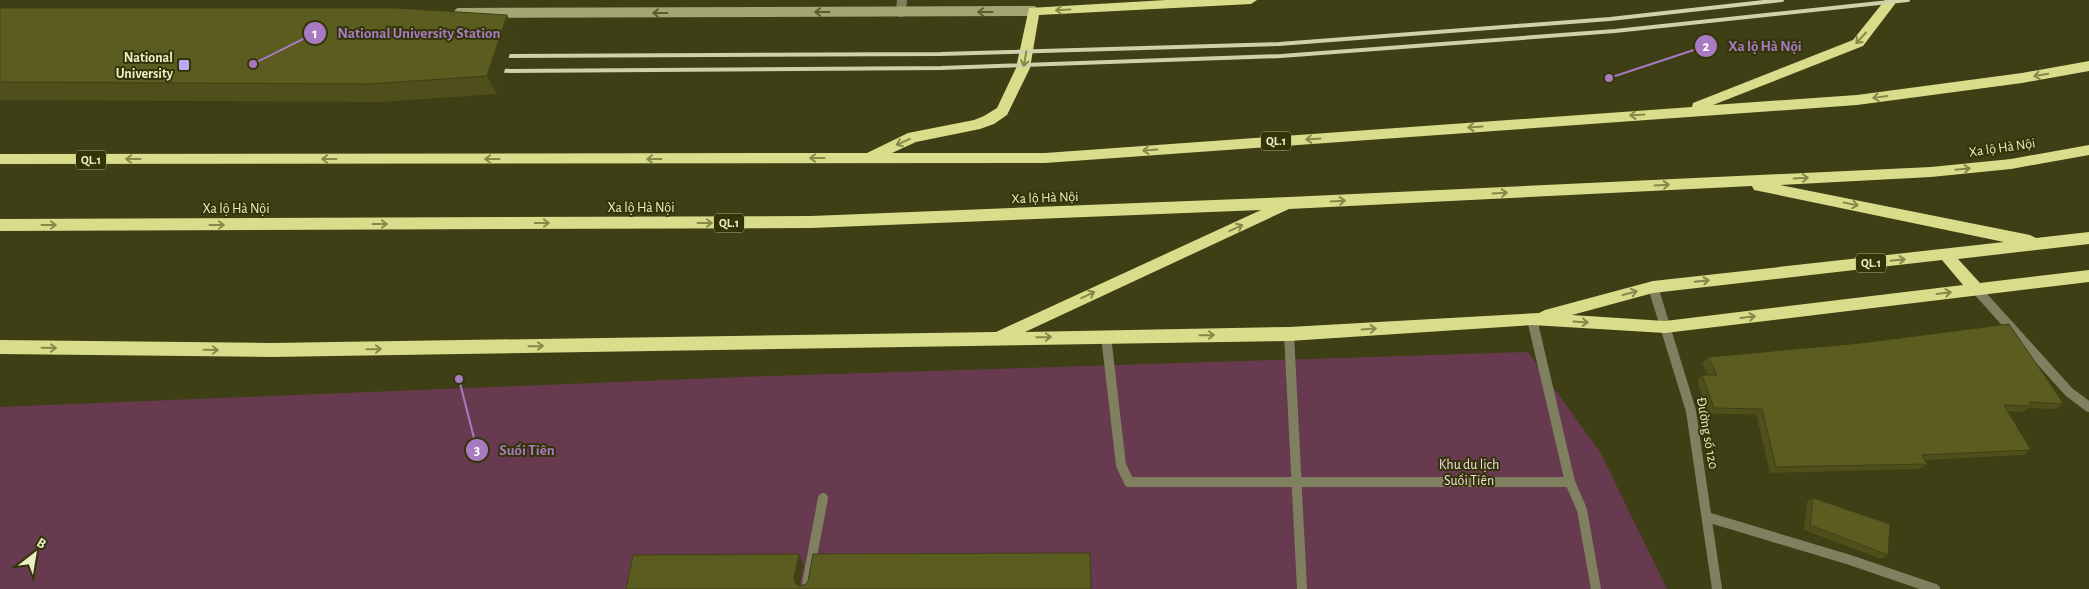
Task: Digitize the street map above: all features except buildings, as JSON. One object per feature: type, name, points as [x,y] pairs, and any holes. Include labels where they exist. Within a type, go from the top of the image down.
[{"type":"highway","points":[[1033,11],[1251,0]]},
{"type":"highway","points":[[1685,111],[1858,43],[1892,0]]},
{"type":"highway","name":"QL.1","points":[[866,158],[913,137],[975,126],[989,120],[1002,111],[1023,68],[1033,11]]},
{"type":"highway","name":"QL.1","points":[[0,159],[1045,158],[1856,100],[2022,78],[2089,66]]},
{"type":"highway","name":"Xa lộ Hà Nội","points":[[0,225],[811,222],[1289,203],[1931,172],[2011,164],[2089,150]]},
{"type":"highway","points":[[1735,181],[2043,243]]},
{"type":"highway","points":[[996,338],[1289,203]]},
{"type":"highway","name":"QL.1","points":[[1532,319],[1653,287],[2089,238]]},
{"type":"highway","points":[[1945,254],[1976,289]]},
{"type":"highway","name":"QL.1","points":[[0,347],[270,350],[1288,334],[1532,319],[1665,327],[2089,276]]},
{"type":"main road","points":[[453,13],[1033,11]]},
{"type":"street","points":[[901,12],[902,0]]},
{"type":"street","name":"Đường số 120","points":[[1653,287],[1690,411],[1717,589]]},
{"type":"street","points":[[1976,289],[2069,392],[2089,407]]},
{"type":"street","points":[[1532,319],[1570,482],[1582,510],[1596,589]]},
{"type":"street","points":[[1288,334],[1302,589]]},
{"type":"street","points":[[1106,336],[1121,465],[1129,482],[1570,482]]},
{"type":"street","points":[[806,589],[823,498]]},
{"type":"street","points":[[1707,517],[1850,560],[1934,589]]},
{"type":"green space","name":"Khu du lịch Suối Tiên","points":[[1528,352],[1600,452],[1667,589],[0,589],[0,407],[740,377]]},
{"type":"railway","points":[[495,56],[941,54],[1279,44],[1610,19],[1782,0]]},
{"type":"railway","points":[[491,71],[941,68],[1281,56],[1615,31],[1908,0]]},
{"type":"place","name":"National University Station","points":[[253,64]]},
{"type":"place","name":"National University","points":[[184,65]]},
{"type":"place","name":"Xa lộ Hà Nội","points":[[1609,78]]},
{"type":"place","name":"Suối Tiên","points":[[459,379]]}]
